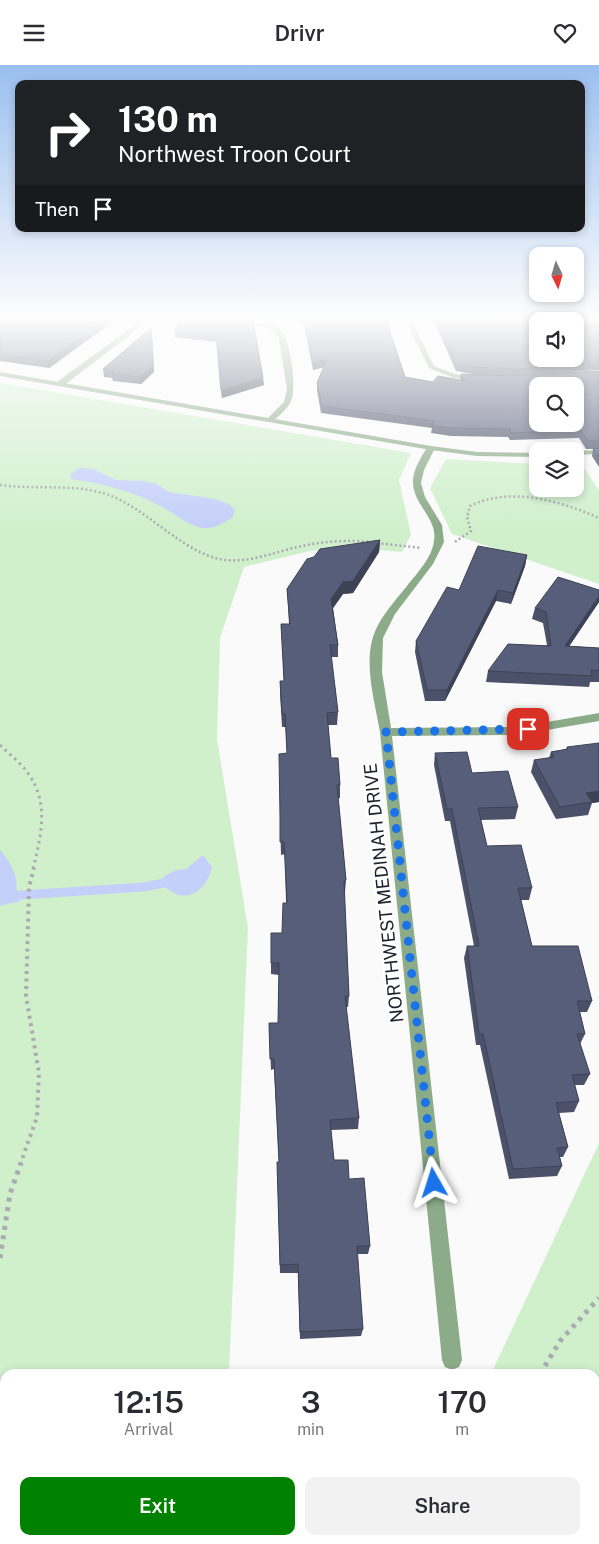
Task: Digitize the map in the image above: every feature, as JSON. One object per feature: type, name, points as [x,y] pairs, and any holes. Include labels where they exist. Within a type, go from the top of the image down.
[{"type":"street","points":[[83,388],[431,448],[477,453],[529,455]]},
{"type":"street","points":[[270,420],[290,396],[291,388]]},
{"type":"street","points":[[431,448],[416,482],[419,493],[434,516],[438,528],[439,542],[436,549]]},
{"type":"street","points":[[584,453],[599,452]]},
{"type":"street","name":"NORTHWEST MEDINAH DRIVE","points":[[436,549],[387,619],[378,638],[377,664],[386,732],[452,1360]]},
{"type":"street","points":[[386,732],[518,731],[599,717]]},
{"type":"path","points":[[0,485],[76,488],[100,492],[121,500],[197,551],[208,557],[222,560],[258,559],[324,542],[367,542],[436,549],[460,541],[471,531],[467,517],[470,506],[485,499],[501,495],[556,504],[585,511],[599,518]]},
{"type":"path","points":[[0,745],[28,773],[42,802],[42,832],[29,887],[26,996],[39,1073],[37,1117],[10,1194],[0,1258]]},
{"type":"path","points":[[543,1369],[560,1341],[599,1298]]},
{"type":"green space","points":[[0,388],[29,388],[411,453],[399,480],[411,535],[402,552],[345,547],[310,551],[244,567],[220,638],[217,739],[248,928],[229,1369],[0,1369]]},
{"type":"green space","points":[[446,459],[529,464],[529,497],[584,497],[584,468],[599,490],[599,584],[452,534],[430,488]]},
{"type":"green space","points":[[599,1143],[599,1369],[493,1369]]},
{"type":"water","points":[[80,468],[93,469],[116,480],[143,481],[156,484],[169,492],[215,499],[229,504],[235,510],[232,518],[218,525],[211,528],[198,527],[151,501],[129,492],[71,479],[71,473]]},
{"type":"water","points":[[0,850],[15,874],[17,887],[15,902],[0,906]]},
{"type":"water","points":[[203,855],[212,867],[205,884],[197,892],[185,896],[175,894],[165,887],[163,877],[176,870],[186,869]]},
{"type":"building","points":[[318,388],[529,388],[529,432],[534,432],[511,433],[510,429],[432,426],[434,421],[322,406]]},
{"type":"building","points":[[584,388],[599,388],[599,441],[588,441],[581,432],[584,432]]},
{"type":"building","points":[[599,448],[599,456],[593,449]]},
{"type":"building","points":[[380,540],[353,581],[343,582],[331,599],[338,645],[330,645],[338,712],[327,713],[331,758],[338,758],[340,785],[337,785],[346,880],[344,881],[349,996],[345,996],[359,1118],[330,1120],[334,1160],[348,1160],[349,1179],[364,1178],[370,1246],[357,1246],[363,1329],[300,1332],[298,1264],[280,1265],[277,1162],[279,1162],[274,1059],[270,1059],[269,1023],[278,1023],[279,963],[271,963],[271,933],[282,933],[283,903],[287,903],[284,842],[280,842],[279,754],[287,753],[285,714],[282,714],[280,681],[284,681],[281,624],[290,624],[287,589],[307,559],[314,557],[320,549]]},
{"type":"building","points":[[478,546],[527,555],[513,593],[498,590],[447,690],[427,690],[416,641],[447,587],[459,590]]},
{"type":"building","points":[[558,577],[599,590],[599,596],[565,646],[599,648],[599,671],[591,670],[592,676],[488,671],[508,644],[551,646],[546,612],[535,608]]},
{"type":"building","points":[[599,743],[599,791],[586,793],[592,802],[560,807],[534,760],[554,757],[551,752],[568,749],[567,747]]},
{"type":"building","points":[[467,752],[472,773],[508,771],[518,807],[478,808],[487,846],[521,845],[532,888],[518,888],[532,946],[578,946],[592,1001],[577,1001],[585,1034],[577,1034],[590,1074],[572,1075],[579,1101],[556,1103],[568,1147],[557,1148],[562,1166],[513,1169],[483,1034],[479,1034],[467,946],[479,946],[452,809],[447,809],[435,753]]},
{"type":"waterway","points":[[16,898],[6,896],[143,887],[164,883]]},
{"type":"route","points":[[434,1183],[386,732],[518,731],[528,729]]}]
